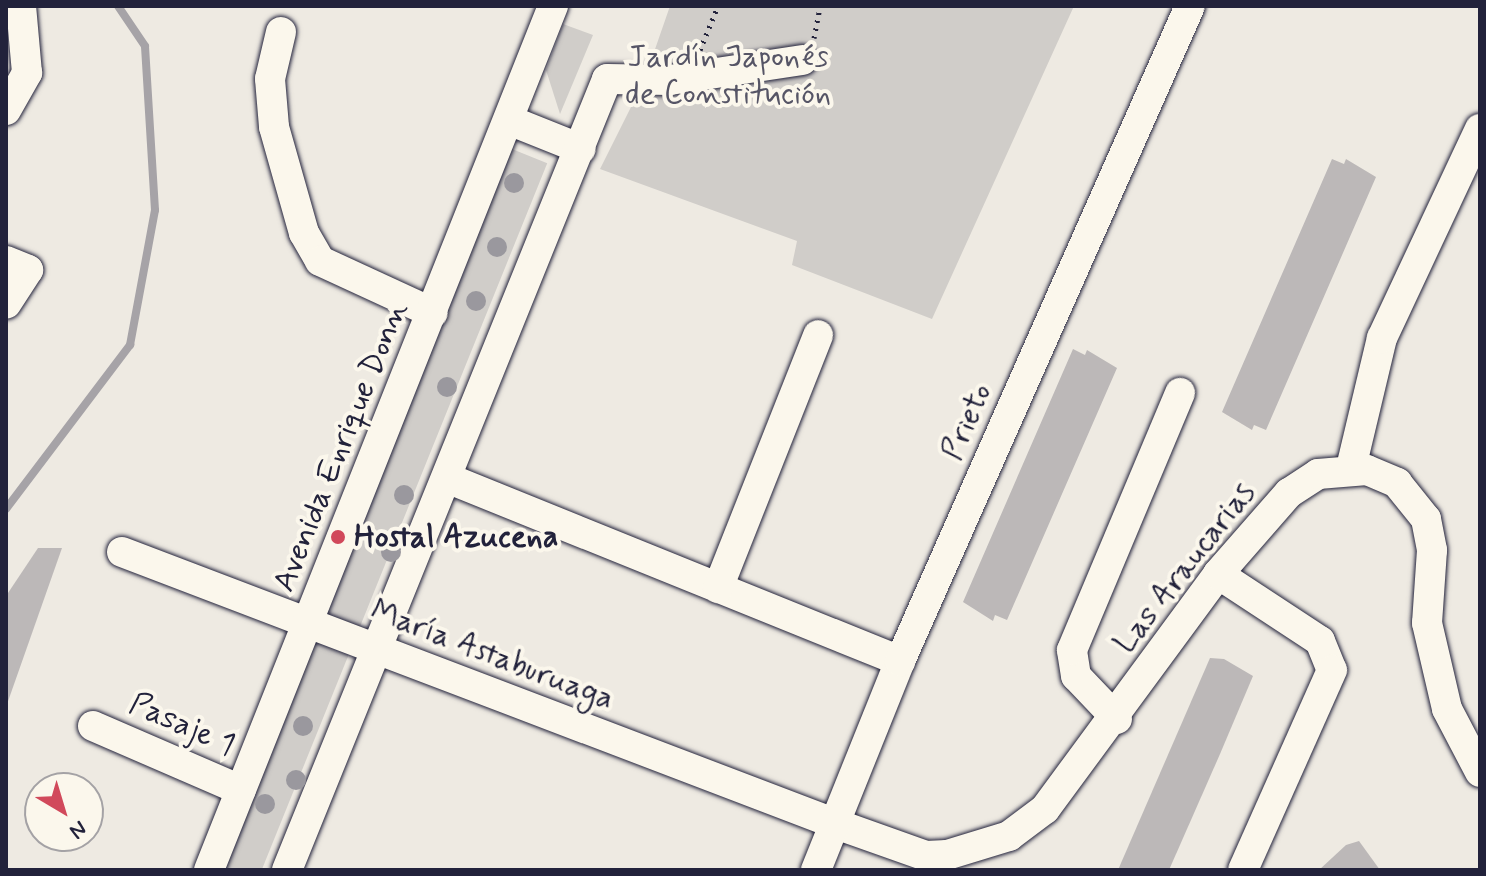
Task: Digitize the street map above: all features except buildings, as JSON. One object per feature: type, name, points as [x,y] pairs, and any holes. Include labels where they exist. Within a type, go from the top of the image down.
[{"type":"street","points":[[6,110],[27,73],[21,6]]},
{"type":"street","name":"Avenida Enrique Donn","points":[[209,870],[511,121],[553,6]]},
{"type":"street","name":"Prieto","points":[[816,870],[900,661],[1190,6]]},
{"type":"street","points":[[281,32],[270,79],[274,127],[304,233],[320,261],[433,313]]},
{"type":"street","points":[[287,870],[607,79],[700,75],[803,60]]},
{"type":"street","points":[[511,121],[581,149]]},
{"type":"street","points":[[1480,129],[1382,338],[1351,468],[1397,483],[1426,519],[1432,550],[1427,623],[1447,709],[1480,772]]},
{"type":"street","points":[[6,261],[28,270],[6,304]]},
{"type":"street","points":[[718,588],[818,335]]},
{"type":"street","points":[[1117,719],[1076,676],[1072,650],[1180,393]]},
{"type":"street","name":"Las Araucarias","points":[[836,824],[926,856],[988,845],[1045,809],[1117,719],[1218,574],[1302,482],[1351,468]]},
{"type":"street","points":[[447,478],[900,661]]},
{"type":"street","name":"María Astaburuaga","points":[[122,552],[836,824]]},
{"type":"street","points":[[1218,574],[1320,641],[1331,655],[1332,670],[1243,870]]},
{"type":"street","name":"Pasaje 1","points":[[93,726],[241,790]]},
{"type":"path","points":[[700,75],[700,42],[718,6]]},
{"type":"green space","name":"Jardín Japonés de Constitución","points":[[670,6],[1074,6],[932,319],[792,265],[797,241],[600,169],[644,81]]},
{"type":"green space","points":[[563,24],[593,35],[560,114],[546,70]]},
{"type":"green space","points":[[512,149],[547,163],[262,870],[221,869]]},
{"type":"waterway","points":[[6,509],[130,345],[155,210],[145,46],[118,6]]},
{"type":"place","name":"Hostal Azucena","points":[[338,537]]}]
